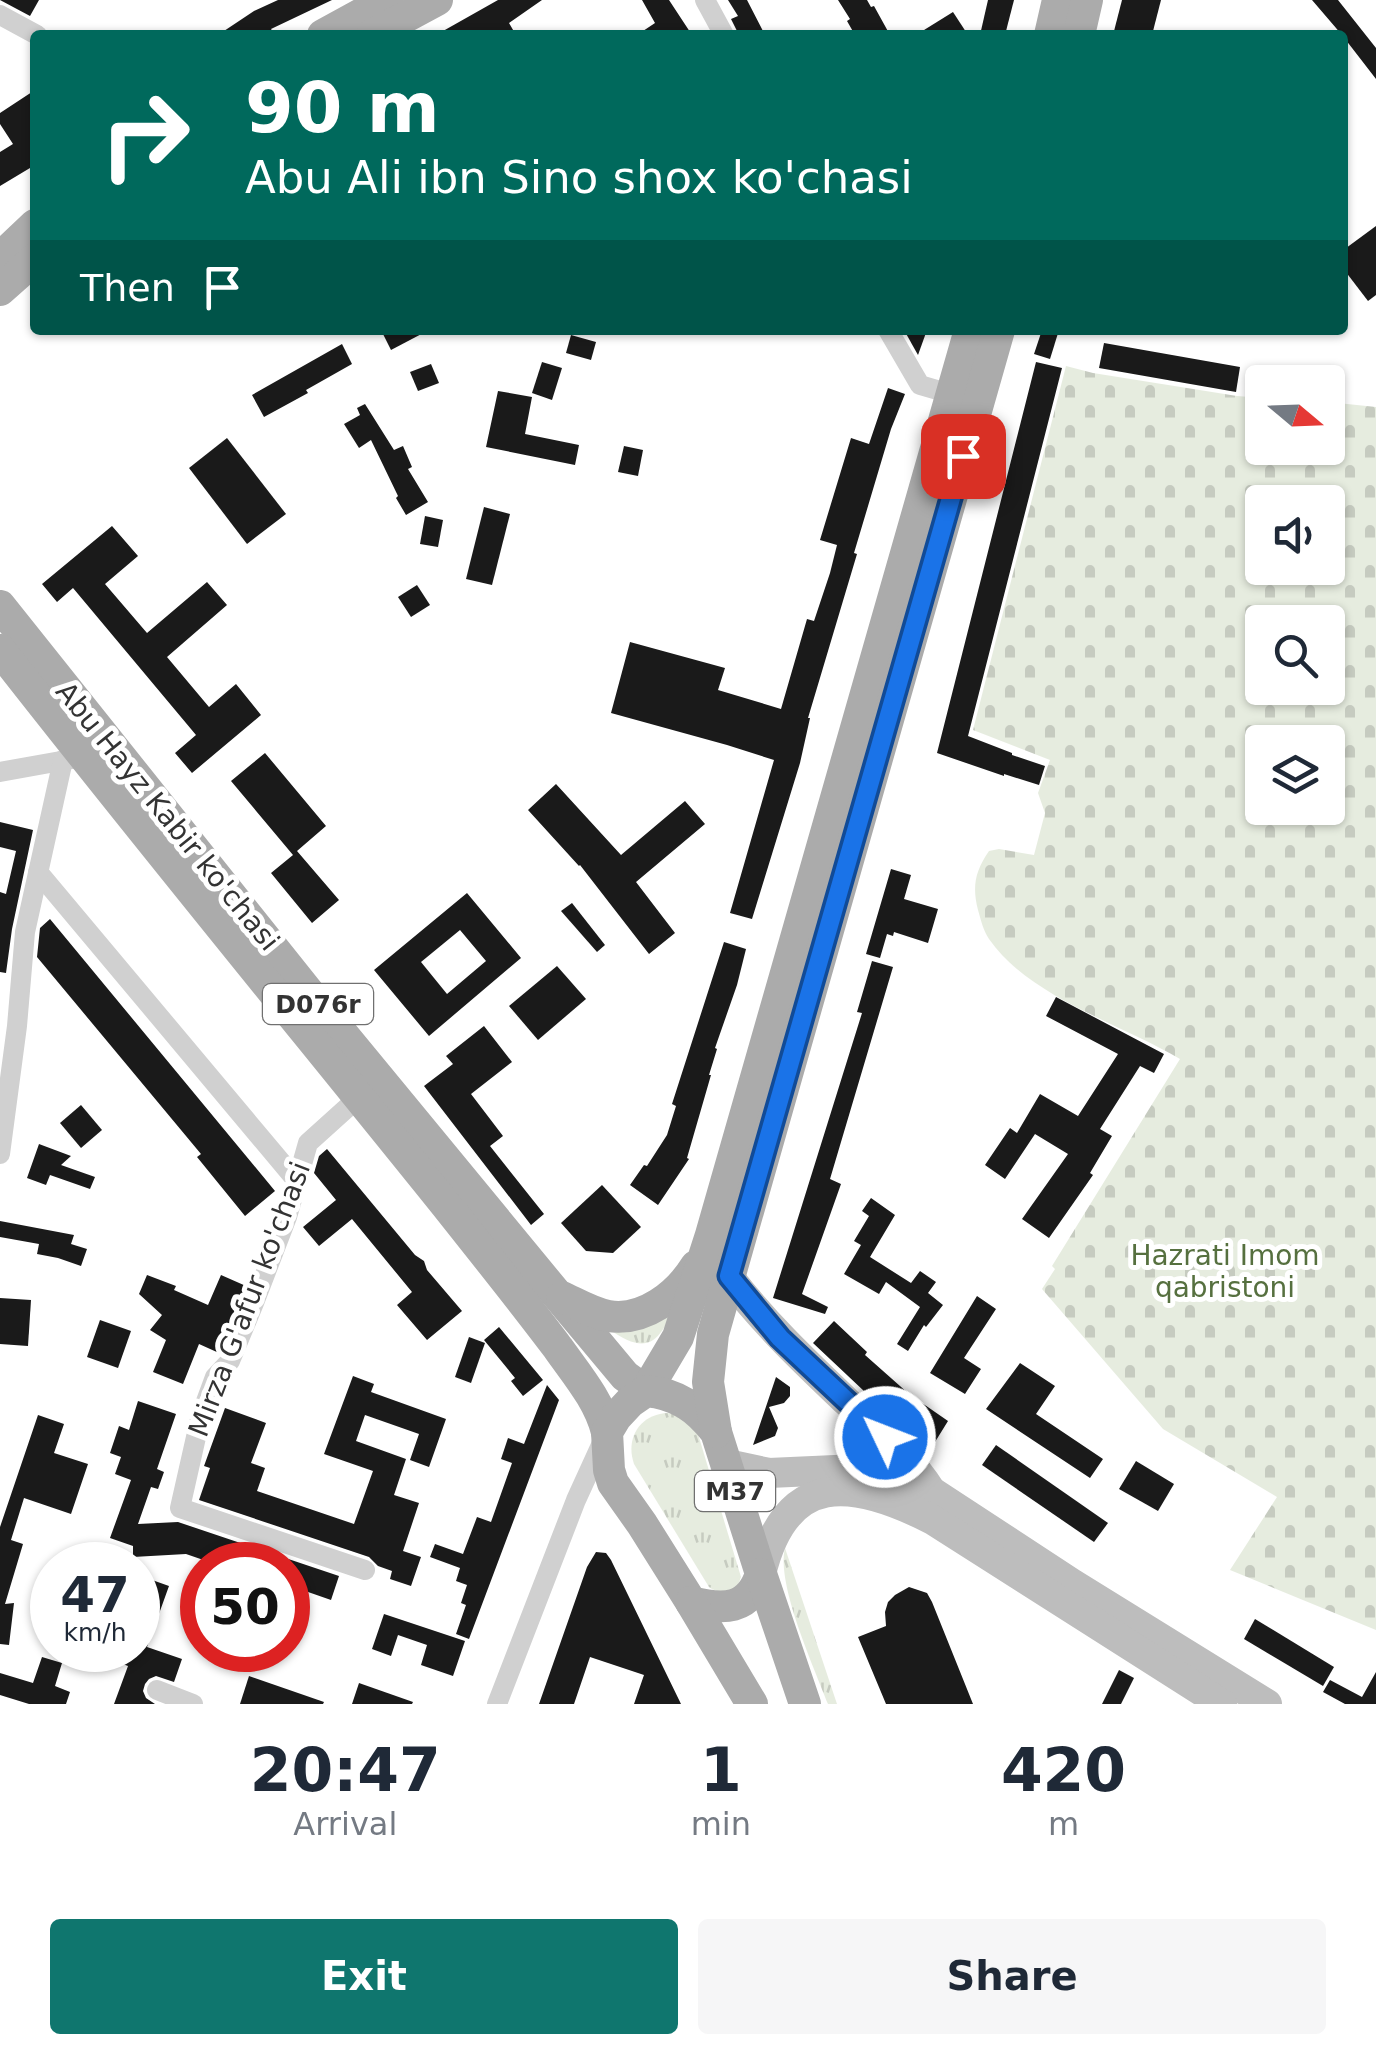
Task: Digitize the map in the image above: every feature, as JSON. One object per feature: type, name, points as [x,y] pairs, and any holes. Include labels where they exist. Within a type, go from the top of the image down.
[{"type":"main road","points":[[331,30],[387,0]]},
{"type":"main road","points":[[381,30],[436,0]]},
{"type":"main road","points":[[1051,30],[1058,0]]},
{"type":"main road","points":[[1080,30],[1087,0]]},
{"type":"main road","points":[[0,258],[30,231]]},
{"type":"main road","points":[[0,290],[30,264]]},
{"type":"main road","points":[[752,1704],[614,1483],[609,1470],[608,1432],[630,1402],[646,1392],[678,1336],[711,1236],[969,335]]},
{"type":"main road","name":"M37","points":[[805,1704],[716,1432],[708,1370],[713,1334],[998,335]]},
{"type":"main road","name":"Abu Hayz Kabir ko'chasi","points":[[0,606],[312,997],[556,1294],[625,1376],[646,1392]]},
{"type":"main road","name":"Abu Hayz Kabir ko'chasi","points":[[0,650],[73,759],[359,1097],[530,1310],[598,1405],[608,1432]]},
{"type":"main road","name":"D076r","points":[[556,1294],[610,1316],[646,1310],[682,1285],[711,1236]]},
{"type":"main road","points":[[729,1276],[780,1338],[891,1443],[931,1491]]},
{"type":"main road","name":"M37","points":[[646,1392],[668,1394],[686,1402],[716,1432]]},
{"type":"main road","points":[[727,1464],[769,1473],[857,1469],[931,1491],[1222,1704]]},
{"type":"main road","points":[[691,1602],[718,1608],[738,1603],[754,1590],[774,1533],[797,1506],[821,1493],[852,1491],[895,1502],[932,1520],[1267,1704]]},
{"type":"street","points":[[705,0],[721,30]]},
{"type":"street","points":[[0,15],[30,31]]},
{"type":"street","points":[[891,335],[920,384],[952,394]]},
{"type":"street","points":[[0,772],[73,759],[38,872],[23,949],[0,1154]]},
{"type":"street","points":[[38,872],[297,1181]]},
{"type":"street","name":"Mirza G'afur ko'chasi","points":[[359,1097],[308,1143],[287,1217],[254,1303],[230,1361],[215,1377],[201,1415],[180,1508],[366,1570]]},
{"type":"street","points":[[497,1704],[573,1508],[608,1432]]},
{"type":"street","points":[[573,1508],[596,1491],[621,1493]]},
{"type":"street","points":[[156,1690],[193,1704]]},
{"type":"green space","name":"Hazrati Imom qabristoni","points":[[1066,366],[1245,397],[1245,465],[1345,465],[1345,404],[1376,407],[1376,1630],[1230,1570],[1277,1497],[1163,1429],[1042,1289],[1055,1269],[1052,1266],[1180,1059],[1077,1008],[1027,977],[1006,959],[982,925],[976,902],[978,872],[989,851],[1034,855],[1045,813],[1038,793],[1050,760],[973,730]]},
{"type":"green space","points":[[676,1304],[663,1329],[650,1342],[632,1342],[607,1328]]},
{"type":"green space","points":[[668,1413],[679,1416],[698,1434],[741,1577],[737,1588],[723,1592],[709,1587],[634,1464],[632,1445],[637,1429],[650,1418]]},
{"type":"green space","points":[[785,1548],[837,1704],[828,1704],[798,1626],[786,1582]]},
{"type":"building","points":[[0,0],[39,0],[30,16]]},
{"type":"building","points":[[278,0],[332,0],[272,30],[226,30]]},
{"type":"building","points":[[498,0],[542,0],[509,23],[513,30],[445,30]]},
{"type":"building","points":[[642,0],[669,0],[689,30],[644,30],[655,23]]},
{"type":"building","points":[[728,0],[747,0],[762,30],[736,30],[731,19],[738,16]]},
{"type":"building","points":[[838,0],[867,0],[887,30],[852,30],[847,21],[850,19]]},
{"type":"building","points":[[988,0],[1014,0],[1006,30],[981,30]]},
{"type":"building","points":[[1122,0],[1161,0],[1153,30],[1114,30]]},
{"type":"building","points":[[1312,0],[1338,0],[1376,48],[1376,79],[1348,43],[1348,30],[1338,30]]},
{"type":"building","points":[[953,12],[965,30],[924,30]]},
{"type":"building","points":[[30,93],[30,168],[0,186],[0,152],[13,144],[0,124],[0,113]]},
{"type":"building","points":[[1376,226],[1376,295],[1368,301],[1348,275],[1348,247]]},
{"type":"building","points":[[384,335],[420,335],[391,350]]},
{"type":"building","points":[[571,335],[596,342],[591,360],[566,353]]},
{"type":"building","points":[[907,335],[925,335],[918,355]]},
{"type":"building","points":[[1040,335],[1057,335],[1050,359],[1034,354]]},
{"type":"building","points":[[1104,343],[1240,367],[1236,392],[1099,368]]},
{"type":"building","points":[[342,344],[352,364],[264,417],[252,395]]},
{"type":"building","points":[[542,362],[562,368],[552,400],[532,393]]},
{"type":"building","points":[[1036,362],[1062,368],[968,736],[1045,766],[1039,785],[937,753]]},
{"type":"building","points":[[431,364],[439,383],[418,391],[410,372]]},
{"type":"building","points":[[888,388],[905,394],[854,553],[857,554],[808,718],[800,763],[752,919],[730,913],[774,760],[611,713],[630,642],[725,668],[718,690],[781,709],[807,619],[814,621],[830,573],[837,545],[820,540],[851,438],[869,444]]},
{"type":"building","points":[[498,391],[532,397],[525,434],[579,445],[575,465],[486,447]]},
{"type":"building","points":[[365,404],[394,450],[403,446],[412,467],[408,469],[428,502],[406,515],[371,440],[359,448],[344,424],[360,415],[357,408]]},
{"type":"building","points":[[227,438],[286,514],[247,544],[189,468]]},
{"type":"building","points":[[624,446],[643,450],[638,476],[618,472]]},
{"type":"building","points":[[484,507],[510,514],[492,585],[466,579]]},
{"type":"building","points":[[425,516],[443,520],[438,547],[420,544]]},
{"type":"building","points":[[112,526],[138,556],[105,584],[147,633],[207,582],[227,605],[167,657],[209,707],[236,684],[261,715],[192,773],[175,753],[196,735],[73,588],[57,602],[42,584]]},
{"type":"building","points":[[417,585],[430,605],[411,617],[398,597]]},
{"type":"building","points":[[265,753],[326,826],[297,851],[339,900],[312,923],[271,873],[293,855],[231,781]]},
{"type":"building","points":[[556,784],[621,855],[685,801],[705,824],[636,882],[675,933],[649,954],[580,865],[528,810]]},
{"type":"building","points":[[0,822],[33,830],[6,973],[0,972],[0,892],[6,894],[16,851],[0,847]]},
{"type":"building","points":[[891,869],[911,875],[904,899],[938,909],[928,943],[894,932],[893,936],[887,934],[880,958],[866,954]]},
{"type":"building","points":[[467,893],[521,958],[429,1036],[374,970]],"holes":[[[460,930],[486,961],[447,994],[421,962]]]},
{"type":"building","points":[[572,903],[605,945],[597,952],[561,911]]},
{"type":"building","points":[[50,919],[275,1191],[245,1216],[197,1157],[201,1154],[37,957],[40,928]]},
{"type":"building","points":[[724,942],[746,949],[737,985],[715,1048],[689,1159],[658,1205],[630,1185],[667,1135],[676,1106],[672,1104]]},
{"type":"building","points":[[872,961],[893,967],[830,1179],[841,1184],[802,1294],[828,1307],[825,1314],[773,1298],[862,1013],[857,1012]]},
{"type":"building","points":[[557,966],[586,999],[538,1040],[509,1006]]},
{"type":"building","points":[[1056,997],[1164,1054],[1154,1073],[1140,1066],[1100,1129],[1112,1136],[1090,1173],[1093,1175],[1049,1238],[1022,1219],[1068,1154],[1035,1134],[1005,1179],[985,1165],[1010,1128],[1017,1133],[1040,1094],[1078,1116],[1118,1054],[1046,1016]]},
{"type":"building","points":[[484,1026],[512,1062],[471,1094],[503,1136],[490,1146],[544,1214],[531,1225],[424,1086],[453,1064],[446,1056]]},
{"type":"building","points":[[81,1105],[102,1130],[81,1148],[60,1123]]},
{"type":"building","points":[[39,1144],[71,1156],[61,1165],[95,1177],[90,1189],[50,1175],[46,1185],[27,1178]]},
{"type":"building","points":[[327,1149],[462,1311],[427,1340],[397,1305],[412,1292],[352,1219],[319,1246],[303,1227],[336,1200],[314,1173],[319,1156]]},
{"type":"building","points":[[602,1185],[641,1227],[613,1253],[586,1251],[561,1223]]},
{"type":"building","points":[[871,1198],[895,1215],[870,1257],[911,1283],[920,1271],[936,1282],[928,1293],[943,1305],[924,1325],[908,1351],[897,1344],[920,1307],[886,1282],[879,1294],[844,1274],[861,1245],[854,1241],[869,1216],[862,1211]]},
{"type":"building","points":[[0,1221],[74,1235],[71,1244],[87,1249],[81,1266],[37,1254],[39,1244],[0,1237]]},
{"type":"building","points":[[147,1275],[208,1305],[221,1275],[246,1286],[219,1353],[199,1344],[183,1384],[153,1372],[166,1340],[150,1330],[162,1315],[139,1294]]},
{"type":"building","points":[[977,1296],[996,1309],[964,1358],[981,1369],[965,1394],[930,1373]]},
{"type":"building","points":[[0,1298],[31,1300],[28,1346],[0,1344]]},
{"type":"building","points":[[100,1320],[131,1331],[118,1368],[87,1357]]},
{"type":"building","points":[[834,1321],[909,1394],[948,1421],[935,1442],[882,1408],[813,1343]]},
{"type":"building","points":[[499,1327],[543,1380],[523,1396],[511,1381],[515,1378],[484,1340]]},
{"type":"building","points":[[469,1337],[485,1343],[471,1383],[455,1377]]},
{"type":"building","points":[[1020,1363],[1055,1386],[1036,1414],[1103,1459],[1090,1478],[986,1409]]},
{"type":"building","points":[[353,1376],[374,1384],[371,1392],[446,1419],[429,1467],[410,1460],[419,1434],[365,1415],[356,1441],[406,1459],[394,1495],[419,1503],[403,1551],[421,1557],[411,1586],[390,1579],[392,1571],[378,1566],[369,1557],[199,1500],[210,1468],[204,1466],[225,1408],[266,1423],[251,1463],[265,1468],[257,1491],[354,1524],[373,1471],[324,1454]]},
{"type":"building","points":[[776,1377],[790,1387],[790,1396],[784,1403],[769,1407],[778,1428],[775,1436],[753,1445]]},
{"type":"building","points":[[547,1385],[559,1400],[469,1639],[456,1634],[466,1605],[461,1603],[467,1585],[456,1581],[460,1568],[430,1557],[435,1544],[463,1554],[477,1517],[491,1522],[512,1463],[501,1459],[508,1438],[524,1444]]},
{"type":"building","points":[[138,1401],[176,1414],[157,1469],[164,1472],[158,1489],[151,1487],[138,1524],[178,1522],[238,1542],[180,1542],[180,1554],[160,1555],[160,1542],[122,1542],[110,1538],[131,1480],[115,1474],[121,1457],[110,1453],[119,1426],[129,1430]]},
{"type":"building","points":[[38,1415],[64,1424],[54,1453],[88,1464],[71,1514],[24,1498],[11,1540],[23,1544],[5,1604],[14,1603],[9,1645],[0,1644],[0,1527]]},
{"type":"building","points":[[996,1445],[1108,1523],[1094,1542],[982,1465]]},
{"type":"building","points":[[1136,1461],[1174,1484],[1158,1511],[1119,1489]]},
{"type":"building","points":[[596,1552],[606,1553],[611,1560],[681,1704],[634,1704],[644,1675],[590,1657],[574,1704],[539,1704],[587,1567]]},
{"type":"building","points":[[310,1566],[339,1576],[331,1600],[310,1593]]},
{"type":"building","points":[[160,1583],[169,1586],[160,1611]]},
{"type":"building","points":[[909,1587],[927,1593],[932,1602],[973,1704],[886,1704],[858,1637],[886,1626],[888,1602]]},
{"type":"building","points":[[384,1614],[465,1641],[453,1676],[421,1665],[427,1645],[398,1635],[391,1656],[372,1649]]},
{"type":"building","points":[[1255,1619],[1334,1667],[1323,1686],[1244,1639]]},
{"type":"building","points":[[160,1651],[180,1658],[174,1682],[156,1676],[145,1684],[146,1698],[155,1704],[114,1704],[126,1672],[160,1672]]},
{"type":"building","points":[[1119,1670],[1134,1678],[1121,1704],[1102,1704]]},
{"type":"building","points":[[37,1672],[59,1672],[55,1686],[70,1692],[66,1704],[29,1704],[0,1695],[0,1673],[33,1683]]},
{"type":"building","points":[[1376,1672],[1376,1704],[1345,1704],[1323,1692],[1330,1680],[1362,1697]]},
{"type":"building","points":[[249,1676],[324,1702],[240,1704]]},
{"type":"building","points":[[359,1683],[413,1702],[352,1704]]},
{"type":"route","points":[[885,1437],[780,1338],[729,1276],[963,456]]}]
